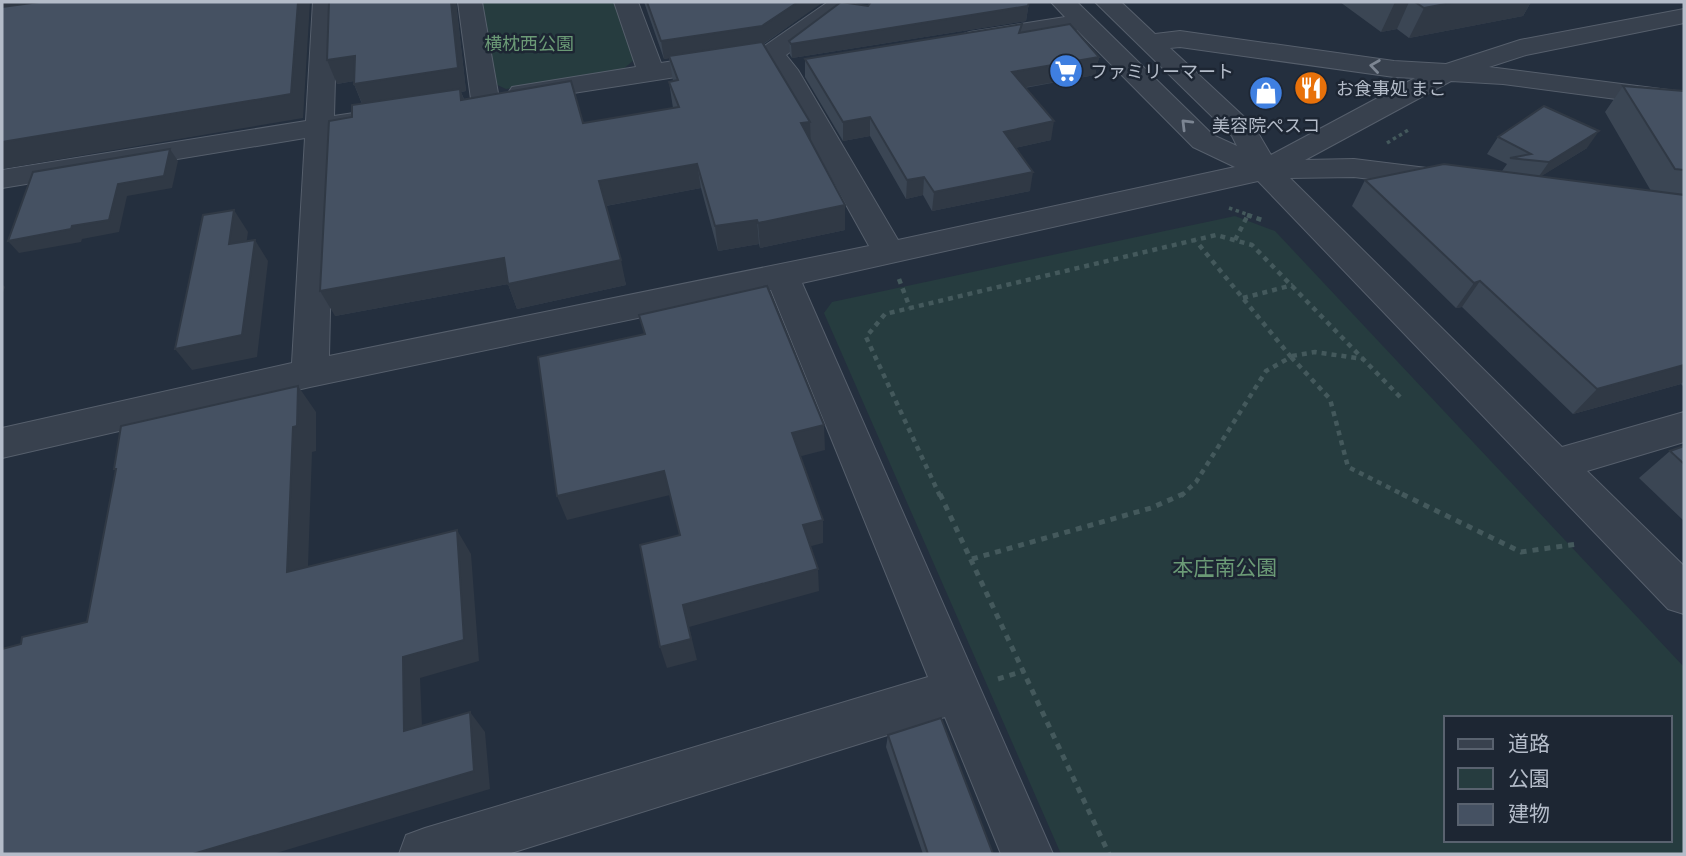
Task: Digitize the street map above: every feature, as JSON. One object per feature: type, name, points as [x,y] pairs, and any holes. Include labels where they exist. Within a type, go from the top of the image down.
[{"type":"street","points":[[310,373],[325,2]]},
{"type":"street","points":[[470,2],[485,99]]},
{"type":"street","points":[[626,2],[650,71]]},
{"type":"street","points":[[457,103],[650,71],[790,63],[844,2]]},
{"type":"street","points":[[1107,2],[1244,132],[1265,170],[1684,595]]},
{"type":"street","points":[[1663,2],[1684,15]]},
{"type":"street","points":[[1056,3],[1083,22],[1203,141],[1265,170]]},
{"type":"street","points":[[1265,170],[1443,74],[1520,48],[1684,15]]},
{"type":"street","points":[[950,43],[1083,22]]},
{"type":"street","points":[[1150,42],[1180,39],[1443,74],[1503,76],[1684,100]]},
{"type":"street","points":[[790,63],[889,253]]},
{"type":"street","points":[[1443,74],[1480,86],[1684,113]]},
{"type":"street","points":[[2,179],[402,113]]},
{"type":"street","points":[[2,443],[310,373],[782,276],[1265,170],[1354,167],[1478,184]]},
{"type":"street","points":[[782,276],[1027,854]]},
{"type":"street","points":[[1555,465],[1684,427]]},
{"type":"street","points":[[425,854],[959,690]]},
{"type":"path","points":[[1228,208],[1265,221]]},
{"type":"path","points":[[1235,240],[1248,215]]},
{"type":"path","points":[[1109,854],[866,337],[885,314],[1216,235],[1252,245],[1404,400]]},
{"type":"path","points":[[1196,241],[1330,399],[1348,467],[1521,552],[1623,534]]},
{"type":"path","points":[[1243,298],[1294,285]]},
{"type":"path","points":[[972,559],[1179,498],[1196,482],[1266,370],[1292,357],[1315,352],[1365,359]]},
{"type":"green space","name":"横枕西公園","points":[[478,2],[614,2],[634,60],[622,70],[506,89],[491,82]]},
{"type":"green space","name":"本庄南公園","points":[[1235,216],[1275,231],[1684,667],[1684,854],[1061,854],[824,313],[832,302]]},
{"type":"building","points":[[39,2],[298,2],[291,94],[2,142],[2,7]]},
{"type":"building","points":[[329,2],[451,2],[458,68],[354,84],[355,56],[327,60]]},
{"type":"building","points":[[647,2],[798,2],[762,26],[661,41]]},
{"type":"building","points":[[841,2],[868,6],[871,2],[1029,2],[1028,6],[791,44],[789,41]]},
{"type":"building","points":[[1415,2],[1456,2],[1424,8]]},
{"type":"building","points":[[1022,24],[1019,33],[1070,24],[1099,57],[1012,72],[1054,121],[1004,132],[1033,172],[934,192],[924,177],[907,180],[870,117],[843,122],[805,59]]},
{"type":"building","points":[[762,42],[810,122],[801,123],[845,205],[758,223],[757,220],[715,226],[697,164],[599,181],[621,260],[508,284],[504,258],[320,291],[329,121],[352,117],[352,105],[460,89],[461,100],[571,81],[583,123],[679,107],[669,82],[678,80],[669,56]]},
{"type":"building","points":[[1623,86],[1684,91],[1684,170],[1675,169]]},
{"type":"building","points":[[1544,106],[1599,131],[1549,162],[1510,158],[1531,154],[1498,137]]},
{"type":"building","points":[[170,149],[164,176],[118,184],[109,220],[8,241],[33,172]]},
{"type":"building","points":[[1444,164],[1684,195],[1684,365],[1597,389],[1480,281],[1474,283],[1365,180]]},
{"type":"building","points":[[234,210],[229,244],[255,240],[242,335],[175,349],[203,215]]},
{"type":"building","points":[[767,286],[824,425],[792,433],[823,520],[803,525],[818,569],[683,605],[691,639],[660,647],[640,545],[680,535],[664,471],[557,496],[538,357],[645,334],[639,315]]},
{"type":"building","points":[[298,386],[297,426],[293,427],[287,572],[457,530],[464,640],[403,657],[404,731],[470,712],[474,771],[193,854],[2,854],[2,649],[21,644],[22,637],[87,622],[116,469],[121,426]]},
{"type":"building","points":[[1684,446],[1684,464],[1670,451]]},
{"type":"building","points":[[941,718],[993,854],[928,854],[888,735]]},
{"type":"place","name":"ファミリーマート","points":[[1066,71]]},
{"type":"place","name":"お食事処 まこ","points":[[1311,88]]},
{"type":"place","name":"美容院ぺスコ","points":[[1266,93]]}]
